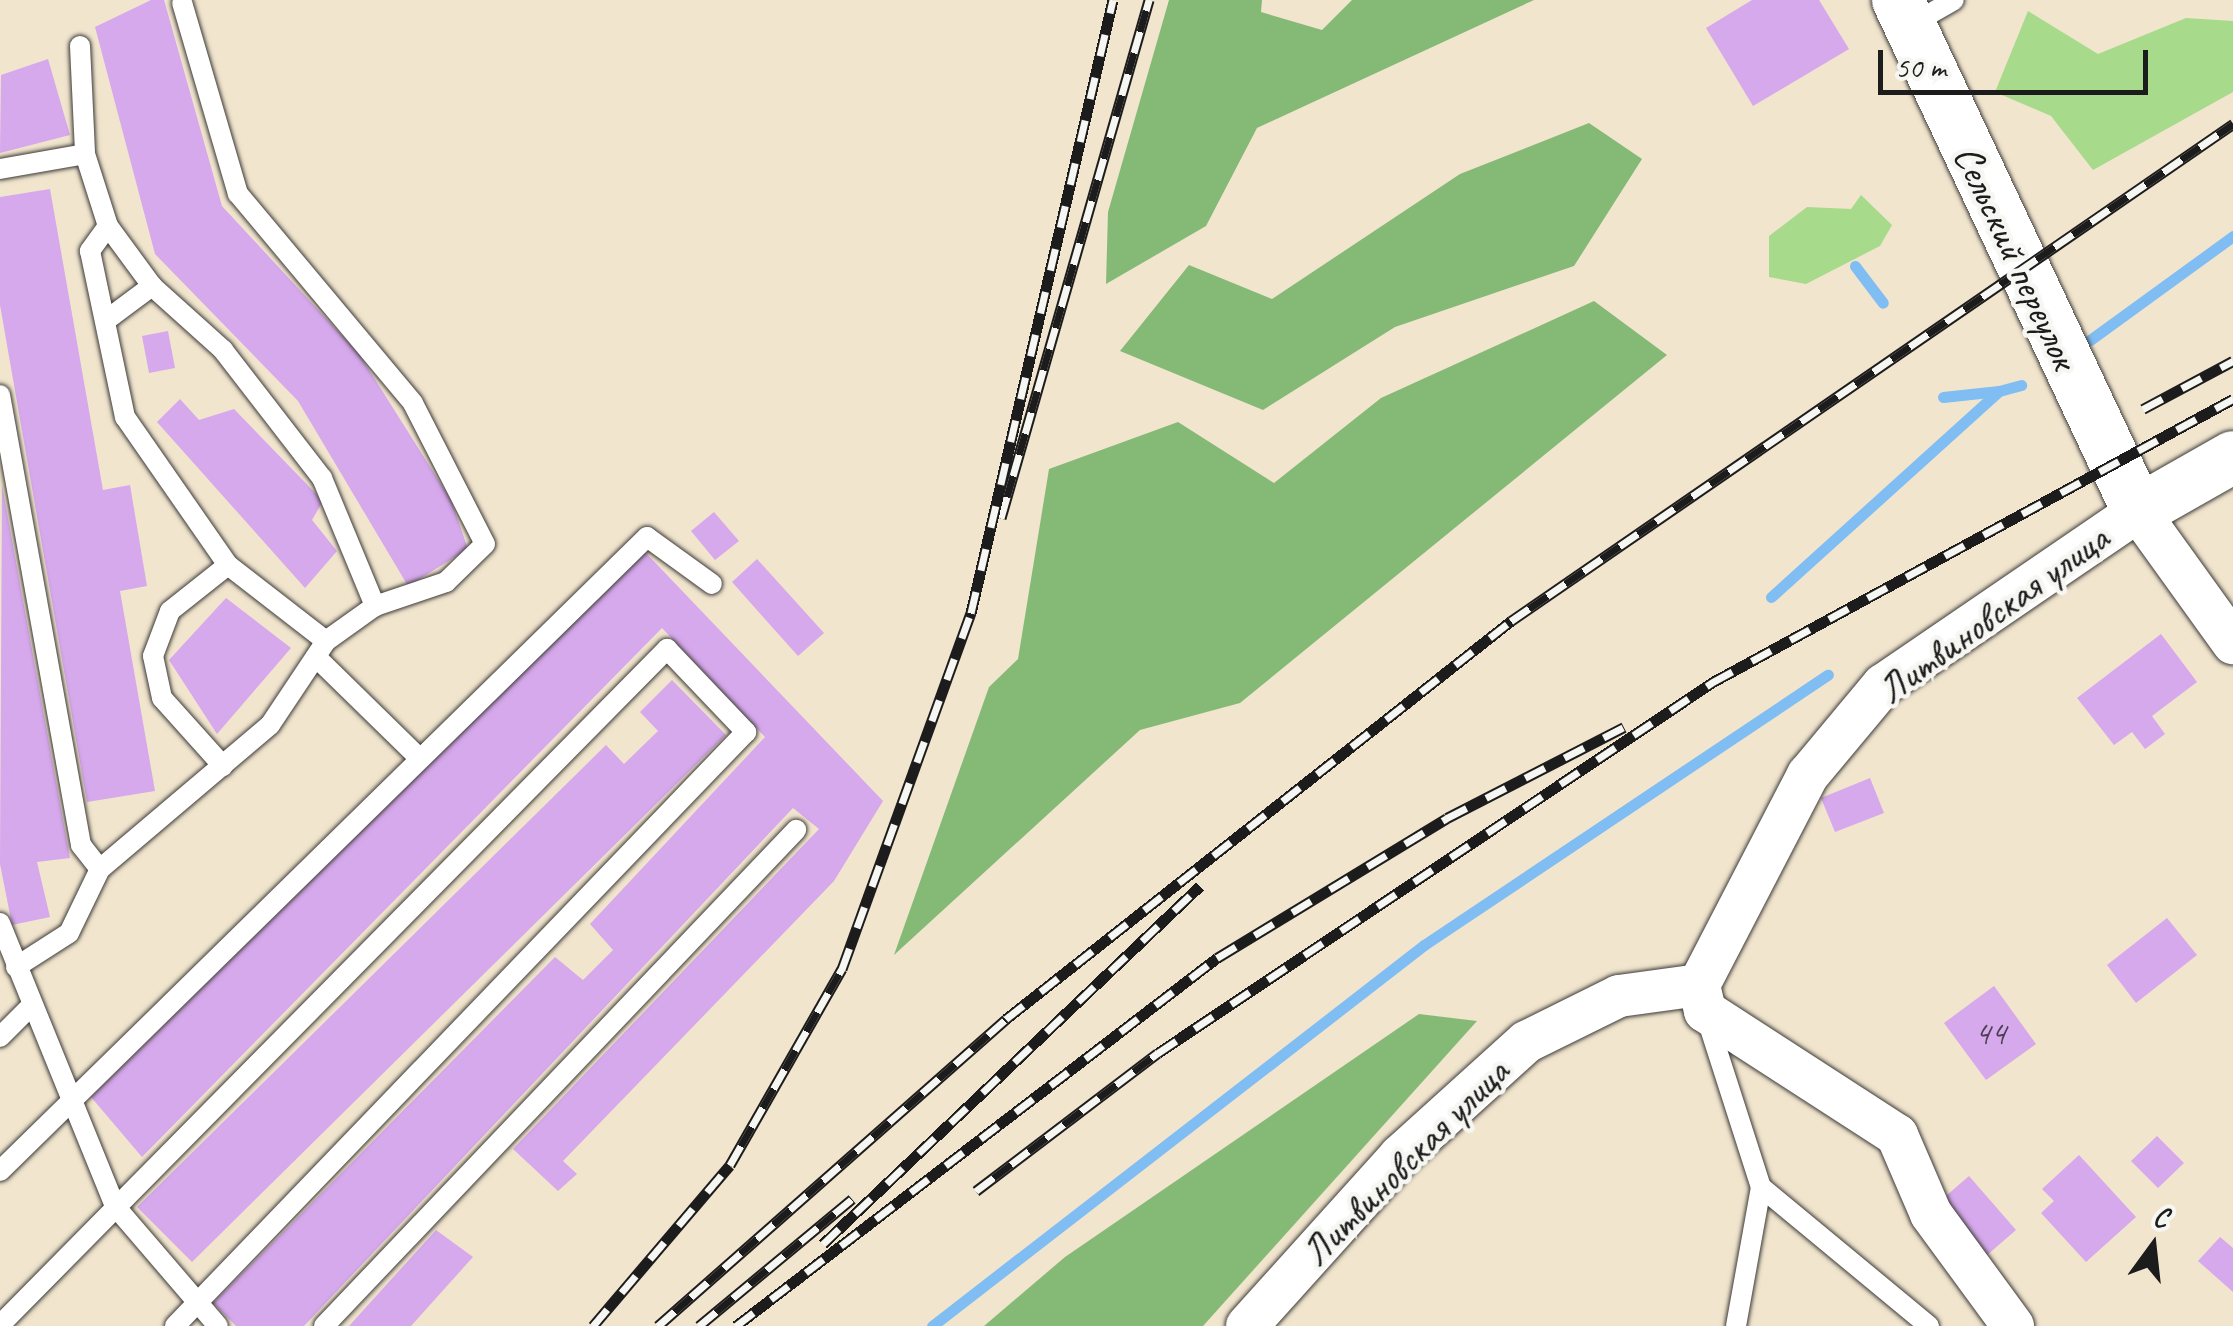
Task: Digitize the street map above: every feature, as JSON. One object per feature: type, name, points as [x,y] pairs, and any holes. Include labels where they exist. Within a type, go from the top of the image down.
[{"type":"street","name":"Сельский переулок","points":[[1921,8],[2138,511]]},
{"type":"street","name":"Литвиновская улица","points":[[1247,1326],[1400,1156],[1526,1042],[1619,996],[1702,998],[1808,776],[1882,685],[2138,511],[2233,457]]},
{"type":"street","points":[[2138,511],[2233,644]]},
{"type":"street","points":[[1702,998],[1897,1135],[1931,1214],[2013,1326]]},
{"type":"lane","points":[[16,967],[69,933],[100,869],[270,725],[321,649],[376,606],[446,582],[485,544],[413,403],[238,194],[182,3]]},
{"type":"lane","points":[[80,46],[85,154],[108,226],[152,286],[223,350],[322,478],[376,606]]},
{"type":"lane","points":[[0,169],[85,154]]},
{"type":"lane","points":[[108,226],[90,251],[109,318],[124,418],[228,565],[321,649],[416,755]]},
{"type":"lane","points":[[109,318],[152,286]]},
{"type":"lane","points":[[0,394],[80,845],[100,869]]},
{"type":"lane","points":[[0,1170],[416,755],[648,537],[712,584]]},
{"type":"lane","points":[[223,766],[162,698],[153,656],[170,611],[228,565]]},
{"type":"lane","points":[[0,1325],[666,649],[746,732],[175,1326]]},
{"type":"lane","points":[[324,1326],[796,830]]},
{"type":"lane","points":[[0,923],[28,1009],[115,1206],[218,1326]]},
{"type":"lane","points":[[1702,998],[1761,1187],[1736,1326]]},
{"type":"lane","points":[[0,1037],[28,1009]]},
{"type":"lane","points":[[1761,1187],[1929,1326]]},
{"type":"green space","points":[[1169,0],[1262,0],[1261,12],[1322,30],[1352,0],[1534,0],[1257,128],[1206,226],[1106,284],[1108,212]]},
{"type":"green space","points":[[2028,11],[2098,54],[2186,18],[2233,21],[2233,92],[2093,170],[2051,116],[1995,92]]},
{"type":"green space","points":[[1589,123],[1642,159],[1574,266],[1395,327],[1263,410],[1120,351],[1189,265],[1272,299],[1460,174]]},
{"type":"green space","points":[[1861,195],[1892,225],[1880,246],[1806,284],[1769,277],[1769,236],[1807,207],[1851,209]]},
{"type":"green space","points":[[1594,301],[1667,355],[1240,703],[1140,730],[894,955],[989,687],[1018,659],[1049,469],[1178,422],[1274,483],[1381,398]]},
{"type":"green space","points":[[1419,1014],[1477,1021],[1203,1326],[984,1326],[1065,1257]]},
{"type":"building","points":[[151,0],[164,0],[222,206],[359,354],[451,500],[468,549],[408,586],[298,401],[155,254],[95,27]]},
{"type":"building","points":[[1752,0],[1819,0],[1849,49],[1753,106],[1706,28]]},
{"type":"building","points":[[48,59],[70,135],[0,153],[1,75]]},
{"type":"building","points":[[50,189],[103,490],[130,485],[147,586],[120,591],[155,791],[87,802],[0,305],[0,197]]},
{"type":"building","points":[[168,331],[175,368],[149,373],[142,336]]},
{"type":"building","points":[[180,399],[199,420],[234,409],[323,501],[312,520],[337,551],[305,588],[157,422]]},
{"type":"building","points":[[2,485],[70,858],[37,862],[50,917],[12,925],[0,864]]},
{"type":"building","points":[[714,512],[739,541],[715,560],[691,531]]},
{"type":"building","points":[[645,552],[883,801],[834,881],[563,1161],[577,1174],[558,1191],[513,1149],[819,829],[793,808],[304,1326],[236,1326],[213,1303],[555,957],[583,980],[613,950],[590,924],[765,737],[662,628],[142,1157],[91,1097]]},
{"type":"building","points":[[757,559],[824,633],[798,656],[732,582]]},
{"type":"building","points":[[226,598],[291,648],[217,734],[169,660]]},
{"type":"building","points":[[2161,634],[2197,682],[2152,716],[2165,734],[2145,749],[2132,732],[2114,745],[2077,698]]},
{"type":"building","points":[[672,680],[726,735],[192,1262],[137,1207],[606,745],[624,764],[658,731],[640,712]]},
{"type":"building","points":[[1870,778],[1884,813],[1835,832],[1821,798]]},
{"type":"building","points":[[2167,918],[2197,955],[2136,1003],[2107,965]]},
{"type":"building","points":[[1994,986],[2036,1044],[1986,1080],[1944,1023]]},
{"type":"building","points":[[2157,1136],[2184,1163],[2158,1188],[2131,1161]]},
{"type":"building","points":[[2079,1155],[2136,1217],[2086,1262],[2041,1213],[2054,1201],[2042,1189]]},
{"type":"building","points":[[1969,1176],[2016,1230],[1986,1256],[1939,1202]]},
{"type":"building","points":[[436,1230],[473,1257],[411,1326],[349,1326]]},
{"type":"building","points":[[2220,1237],[2233,1248],[2233,1292],[2198,1261]]},
{"type":"waterway","points":[[2090,340],[2233,236]]},
{"type":"waterway","points":[[1855,266],[1883,303]]},
{"type":"waterway","points":[[1771,597],[1999,391],[2021,385]]},
{"type":"waterway","points":[[1943,397],[1999,391]]},
{"type":"waterway","points":[[932,1326],[1424,945],[1828,675]]},
{"type":"railway","points":[[593,1326],[730,1165],[842,969],[971,613],[1113,0]]},
{"type":"railway","points":[[1001,518],[1149,0]]},
{"type":"railway","points":[[658,1326],[1006,1019],[1511,621],[2233,124]]},
{"type":"railway","points":[[2143,409],[2233,361]]},
{"type":"railway","points":[[976,1191],[1158,1053],[1713,682],[2233,399]]},
{"type":"railway","points":[[736,1326],[1217,958],[1447,818],[1624,727]]},
{"type":"railway","points":[[823,1244],[1200,886]]},
{"type":"railway","points":[[699,1326],[852,1199]]}]
